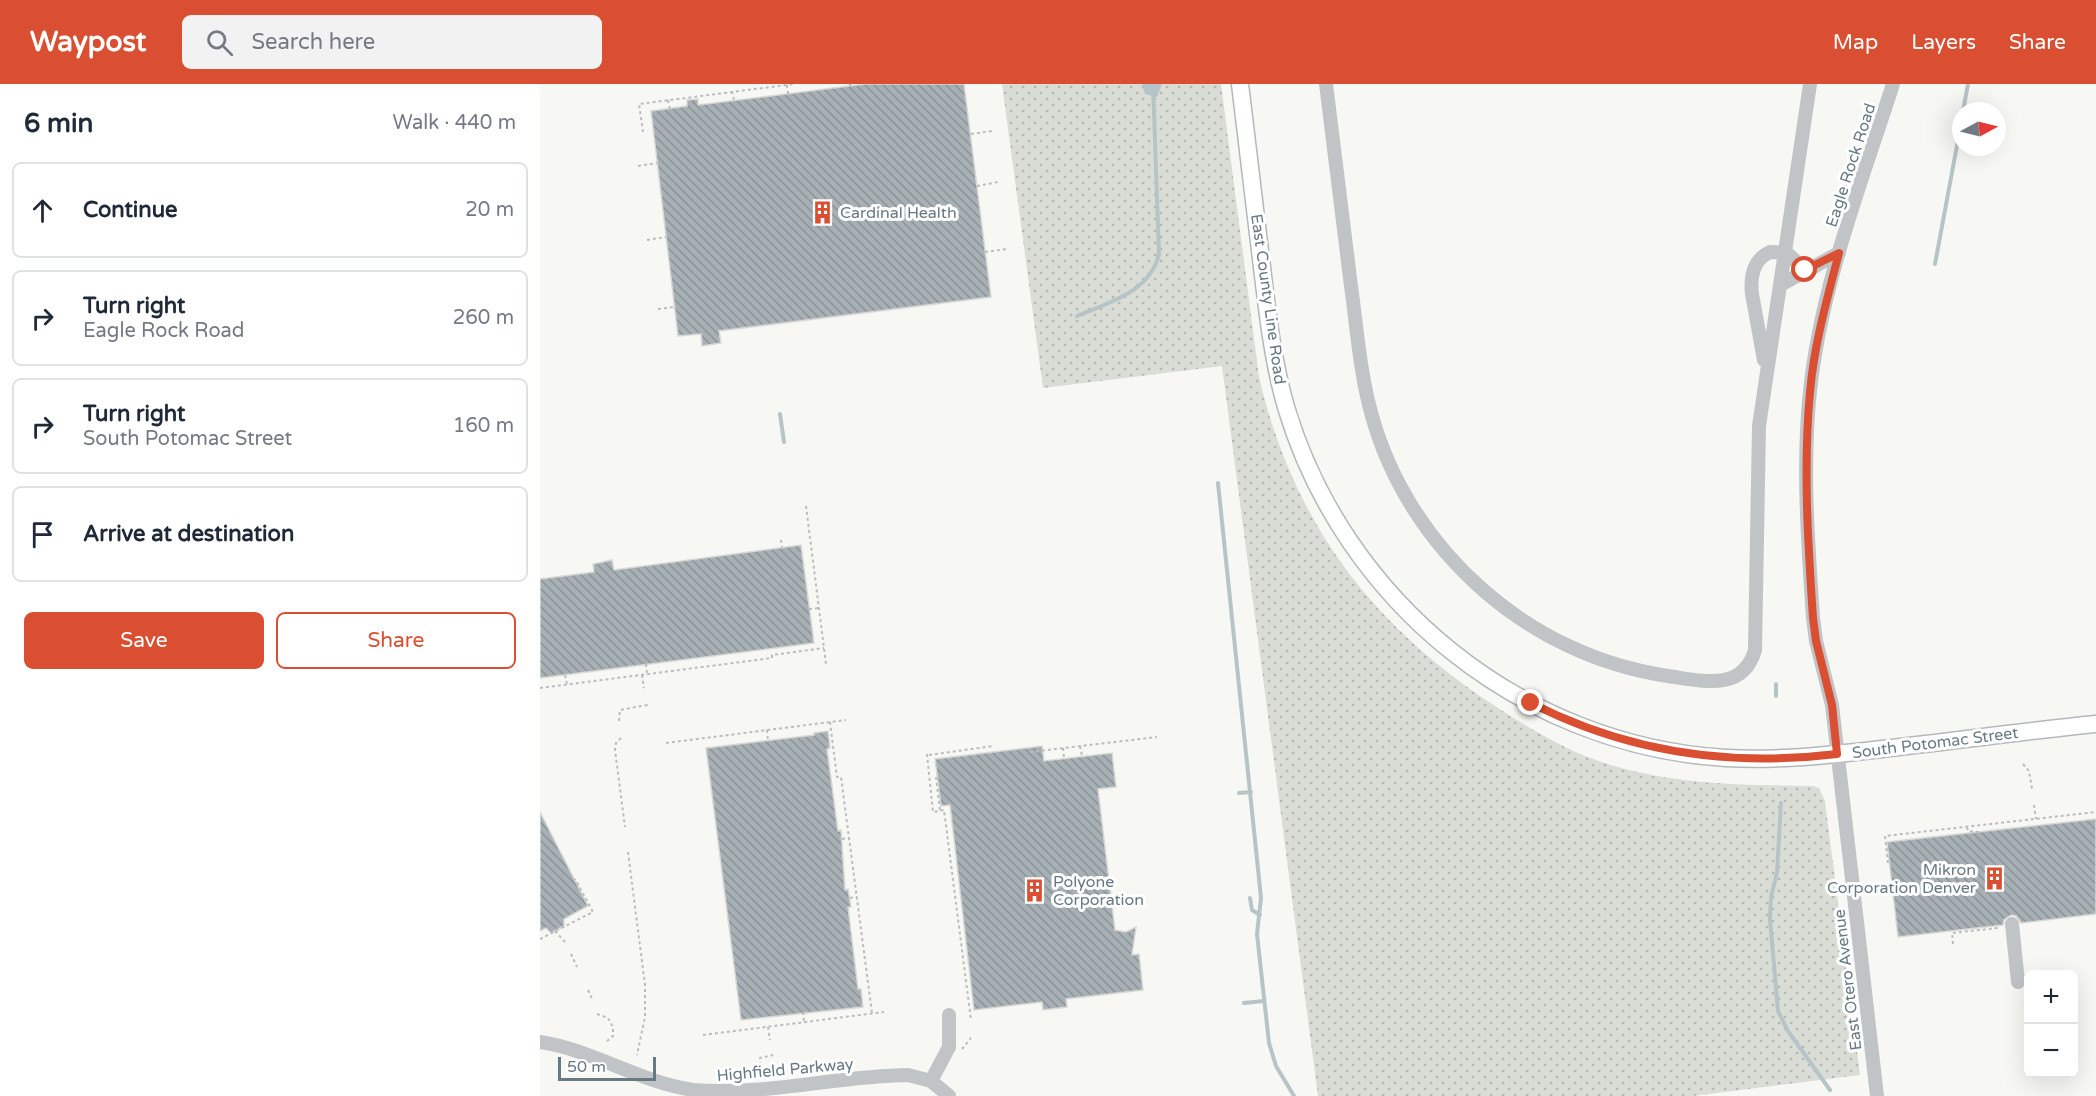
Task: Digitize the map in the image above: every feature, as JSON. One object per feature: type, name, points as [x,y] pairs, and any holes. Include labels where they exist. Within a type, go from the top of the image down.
[{"type":"main road","name":"East County Line Road","points":[[1240,84],[1274,355],[1293,428],[1317,485],[1352,546],[1395,600],[1441,644]]},
{"type":"main road","name":"South Potomac Street","points":[[1441,644],[1489,680],[1581,726],[1630,742],[1682,753],[1728,758],[1800,758],[2096,724]]},
{"type":"street","points":[[1326,84],[1369,404],[1381,442],[1411,504],[1440,547],[1476,585],[1531,626],[1595,658],[1652,674],[1726,680],[1742,675],[1755,650],[1760,426],[1766,368],[1787,253],[1810,84]]},
{"type":"street","name":"Eagle Rock Road","points":[[1837,754],[1832,705],[1816,641],[1813,618],[1808,473],[1812,374],[1839,253],[1893,84]]},
{"type":"street","points":[[1766,368],[1751,283],[1753,271],[1762,256],[1770,252],[1787,253],[1805,270]]},
{"type":"street","points":[[1782,284],[1839,253]]},
{"type":"street","name":"East Otero Avenue","points":[[1837,754],[1876,1096]]},
{"type":"street","points":[[2012,925],[2018,982]]},
{"type":"street","points":[[949,1015],[949,1047],[932,1081],[949,1096]]},
{"type":"street","name":"Highfield Parkway","points":[[540,1042],[572,1049],[653,1081],[708,1092],[742,1093],[900,1075],[916,1076],[932,1081]]},
{"type":"path","points":[[753,84],[754,89]]},
{"type":"path","points":[[643,132],[639,104],[794,84]]},
{"type":"path","points":[[787,85],[789,94]]},
{"type":"path","points":[[732,92],[734,100]]},
{"type":"path","points":[[668,100],[670,109]]},
{"type":"path","points":[[971,134],[992,131]]},
{"type":"path","points":[[638,166],[657,163]]},
{"type":"path","points":[[977,186],[998,182]]},
{"type":"path","points":[[647,240],[666,237]]},
{"type":"path","points":[[985,252],[1007,249]]},
{"type":"path","points":[[658,309],[675,307]]},
{"type":"path","points":[[806,506],[826,664]]},
{"type":"path","points":[[781,540],[783,548]]},
{"type":"path","points":[[809,609],[819,608]]},
{"type":"path","points":[[806,644],[807,650]]},
{"type":"path","points":[[540,688],[772,658],[771,655],[824,648]]},
{"type":"path","points":[[646,664],[647,674]]},
{"type":"path","points":[[565,675],[567,684]]},
{"type":"path","points":[[642,675],[644,688]]},
{"type":"path","points":[[619,721],[620,710],[647,705],[646,702]]},
{"type":"path","points":[[666,743],[846,720]]},
{"type":"path","points":[[830,722],[837,777],[841,777],[872,1013]]},
{"type":"path","points":[[767,730],[768,741]]},
{"type":"path","points":[[1030,752],[1157,737]]},
{"type":"path","points":[[621,738],[616,743],[615,750],[625,827]]},
{"type":"path","points":[[950,810],[933,812],[926,761],[928,755],[993,746]]},
{"type":"path","points":[[1080,746],[1082,756]]},
{"type":"path","points":[[1063,748],[1064,758]]},
{"type":"path","points":[[2023,764],[2029,771],[2032,789]]},
{"type":"path","points":[[929,778],[937,777],[971,1020]]},
{"type":"path","points":[[2034,806],[2036,819]]},
{"type":"path","points":[[1888,863],[1885,836],[2096,812]]},
{"type":"path","points":[[1967,827],[1968,831],[1979,832]]},
{"type":"path","points":[[946,833],[953,832]]},
{"type":"path","points":[[1921,832],[1922,838]]},
{"type":"path","points":[[842,838],[849,838]]},
{"type":"path","points":[[628,852],[645,985],[645,1017],[637,1055]]},
{"type":"path","points":[[952,877],[958,876]]},
{"type":"path","points":[[540,939],[593,912],[575,879]]},
{"type":"path","points":[[850,898],[857,897]]},
{"type":"path","points":[[1953,944],[1952,933],[2012,925]]},
{"type":"path","points":[[555,931],[565,942]]},
{"type":"path","points":[[960,936],[965,935]]},
{"type":"path","points":[[571,954],[577,967]]},
{"type":"path","points":[[588,990],[593,1001]]},
{"type":"path","points":[[803,1012],[804,1022]]},
{"type":"path","points":[[704,1035],[884,1012]]},
{"type":"path","points":[[597,1014],[608,1018],[613,1027],[613,1036],[606,1042]]},
{"type":"path","points":[[768,1027],[770,1040]]},
{"type":"path","points":[[762,1077],[760,1058],[773,1056]]},
{"type":"shaded area","points":[[1002,84],[1221,84],[1259,377],[1274,429],[1293,478],[1316,523],[1343,565],[1375,605],[1411,641],[1451,675],[1523,724],[1580,754],[1611,765],[1661,777],[1711,783],[1819,788],[1825,801],[1860,1075],[1693,1096],[1318,1096],[1222,366],[1043,388]]},
{"type":"water","points":[[1142,84],[1162,84],[1157,97],[1145,94]]},
{"type":"building","name":"Cardinal Health","points":[[865,84],[964,84],[991,297],[719,331],[721,343],[702,346],[701,334],[678,336],[651,111],[687,106],[687,100],[698,99],[698,105]]},
{"type":"building","points":[[801,545],[814,643],[540,678],[540,579],[594,572],[593,564],[612,560],[614,570]]},
{"type":"building","points":[[828,731],[830,748],[827,749],[838,831],[841,830],[845,890],[848,889],[851,907],[848,907],[858,989],[861,989],[863,1007],[741,1020],[706,748],[814,735],[814,733]]},
{"type":"building","name":"Polyone Corporation","points":[[1042,746],[1044,761],[1112,753],[1116,787],[1098,789],[1115,930],[1126,932],[1136,927],[1132,955],[1139,954],[1143,990],[1066,999],[1067,1007],[1043,1010],[1042,1002],[974,1010],[950,805],[941,806],[935,759]]},
{"type":"building","points":[[540,812],[588,906],[564,919],[564,926],[551,933],[546,928],[540,931]]},
{"type":"building","name":"Mikron Corporation Denver","points":[[2096,819],[2096,914],[2021,923],[2016,916],[2011,915],[2004,920],[2003,925],[1898,937],[1887,842]]},
{"type":"waterway","points":[[1077,316],[1115,300],[1138,287],[1147,278],[1159,254],[1153,84]]},
{"type":"waterway","points":[[1965,102],[1968,84]]},
{"type":"waterway","points":[[1935,264],[1955,156]]},
{"type":"waterway","points":[[780,414],[784,442]]},
{"type":"waterway","points":[[1218,483],[1261,898],[1257,934],[1269,1043],[1276,1066],[1294,1096]]},
{"type":"waterway","points":[[1776,684],[1776,696]]},
{"type":"waterway","points":[[1239,793],[1251,792]]},
{"type":"waterway","points":[[1781,803],[1777,873],[1771,897],[1770,919],[1778,1011],[1788,1031],[1830,1090]]},
{"type":"waterway","points":[[1250,898],[1252,910],[1260,915]]},
{"type":"waterway","points":[[1244,1003],[1264,1001]]},
{"type":"place","name":"Cardinal Health","points":[[822,212]]},
{"type":"place","name":"Mikron Corporation Denver","points":[[1994,878]]},
{"type":"place","name":"Polyone Corporation","points":[[1035,890]]},
{"type":"route","points":[[1531,703],[1555,716],[1604,735],[1682,753],[1728,758],[1775,759],[1837,754],[1832,705],[1816,641],[1813,618],[1810,572],[1808,416],[1812,374],[1820,331],[1839,253],[1805,270]]}]
